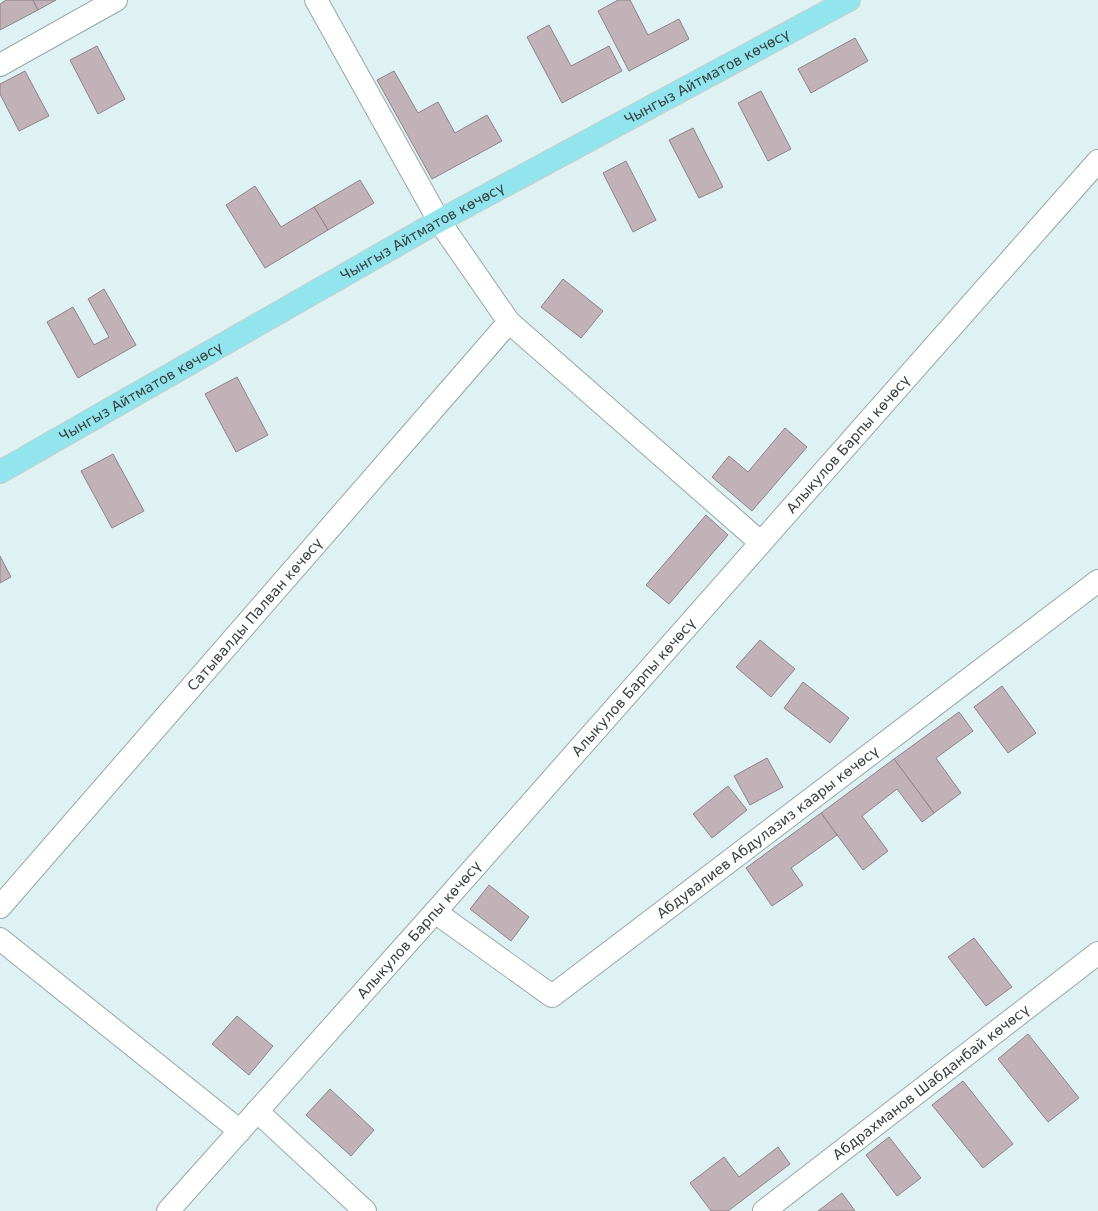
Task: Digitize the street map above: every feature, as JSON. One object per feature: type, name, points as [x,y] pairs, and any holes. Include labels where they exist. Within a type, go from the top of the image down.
[{"type":"main road","name":"Чынгыз Айтматов көчөсү","points":[[0,472],[439,221],[849,0]]},
{"type":"street","points":[[0,65],[116,0]]},
{"type":"street","points":[[316,0],[439,221],[509,322],[760,542]]},
{"type":"street","name":"Алыкулов Барпы көчөсү","points":[[168,1211],[435,912],[760,542],[1098,161]]},
{"type":"street","name":"Сатывалды Палван көчөсү","points":[[0,907],[509,322]]},
{"type":"street","name":"Абдувалиев Абдулазиз каары көчөсү","points":[[435,912],[552,996],[1098,581]]},
{"type":"street","points":[[0,939],[240,1131]]},
{"type":"street","name":"Абдрахманов Шабданбай көчөсү","points":[[764,1211],[1098,953]]},
{"type":"street","points":[[257,1111],[365,1211]]},
{"type":"building","points":[[6,0],[33,0],[38,10],[0,30],[0,4]]},
{"type":"building","points":[[33,0],[56,0],[38,10]]},
{"type":"building","points":[[618,0],[630,0],[648,35],[679,19],[689,39],[629,71],[598,11]]},
{"type":"building","points":[[549,25],[571,66],[609,46],[622,71],[562,103],[527,37]]},
{"type":"building","points":[[855,38],[868,61],[811,93],[798,69]]},
{"type":"building","points":[[97,46],[125,99],[98,114],[70,60]]},
{"type":"building","points":[[25,71],[49,116],[19,131],[0,94],[0,84]]},
{"type":"building","points":[[394,71],[418,113],[438,102],[455,133],[487,115],[502,141],[432,179],[377,80]]},
{"type":"building","points":[[761,91],[791,149],[768,161],[738,103]]},
{"type":"building","points":[[693,128],[723,187],[699,198],[669,140]]},
{"type":"building","points":[[626,161],[656,220],[633,232],[603,173]]},
{"type":"building","points":[[360,180],[374,203],[328,230],[314,207]]},
{"type":"building","points":[[255,186],[281,227],[314,207],[328,230],[265,268],[226,205]]},
{"type":"building","points":[[563,279],[603,311],[581,338],[541,307]]},
{"type":"building","points":[[104,289],[136,345],[78,378],[47,322],[73,307],[94,345],[109,337],[88,299]]},
{"type":"building","points":[[237,377],[268,435],[236,452],[205,394]]},
{"type":"building","points":[[785,428],[807,447],[752,511],[712,477],[729,456],[748,472]]},
{"type":"building","points":[[113,454],[144,511],[112,528],[81,471]]},
{"type":"building","points":[[706,515],[728,535],[669,604],[646,585]]},
{"type":"building","points":[[0,556],[11,577],[0,583]]},
{"type":"building","points":[[760,640],[795,669],[771,697],[736,667]]},
{"type":"building","points":[[803,682],[849,718],[830,743],[784,708]]},
{"type":"building","points":[[1002,686],[1036,733],[1008,753],[974,707]]},
{"type":"building","points":[[959,712],[973,731],[936,758],[961,793],[934,813],[894,759]]},
{"type":"building","points":[[767,758],[783,787],[750,805],[734,776]]},
{"type":"building","points":[[894,759],[934,813],[922,822],[897,789],[862,816],[888,851],[863,870],[821,813]]},
{"type":"building","points":[[728,786],[747,810],[712,838],[693,814]]},
{"type":"building","points":[[821,813],[837,835],[791,868],[803,885],[772,906],[746,868]]},
{"type":"building","points":[[489,885],[529,917],[511,941],[470,909]]},
{"type":"building","points":[[974,938],[1012,987],[986,1006],[948,957]]},
{"type":"building","points":[[237,1016],[273,1046],[249,1075],[212,1044]]},
{"type":"building","points":[[1028,1034],[1079,1098],[1048,1122],[998,1059]]},
{"type":"building","points":[[963,1081],[1013,1144],[983,1168],[932,1105]]},
{"type":"building","points":[[330,1089],[374,1130],[351,1156],[306,1115]]},
{"type":"building","points":[[889,1137],[921,1178],[897,1196],[866,1155]]},
{"type":"building","points":[[778,1147],[790,1164],[728,1211],[711,1211],[690,1183],[724,1157],[739,1177]]},
{"type":"building","points":[[842,1193],[855,1211],[818,1211]]}]
